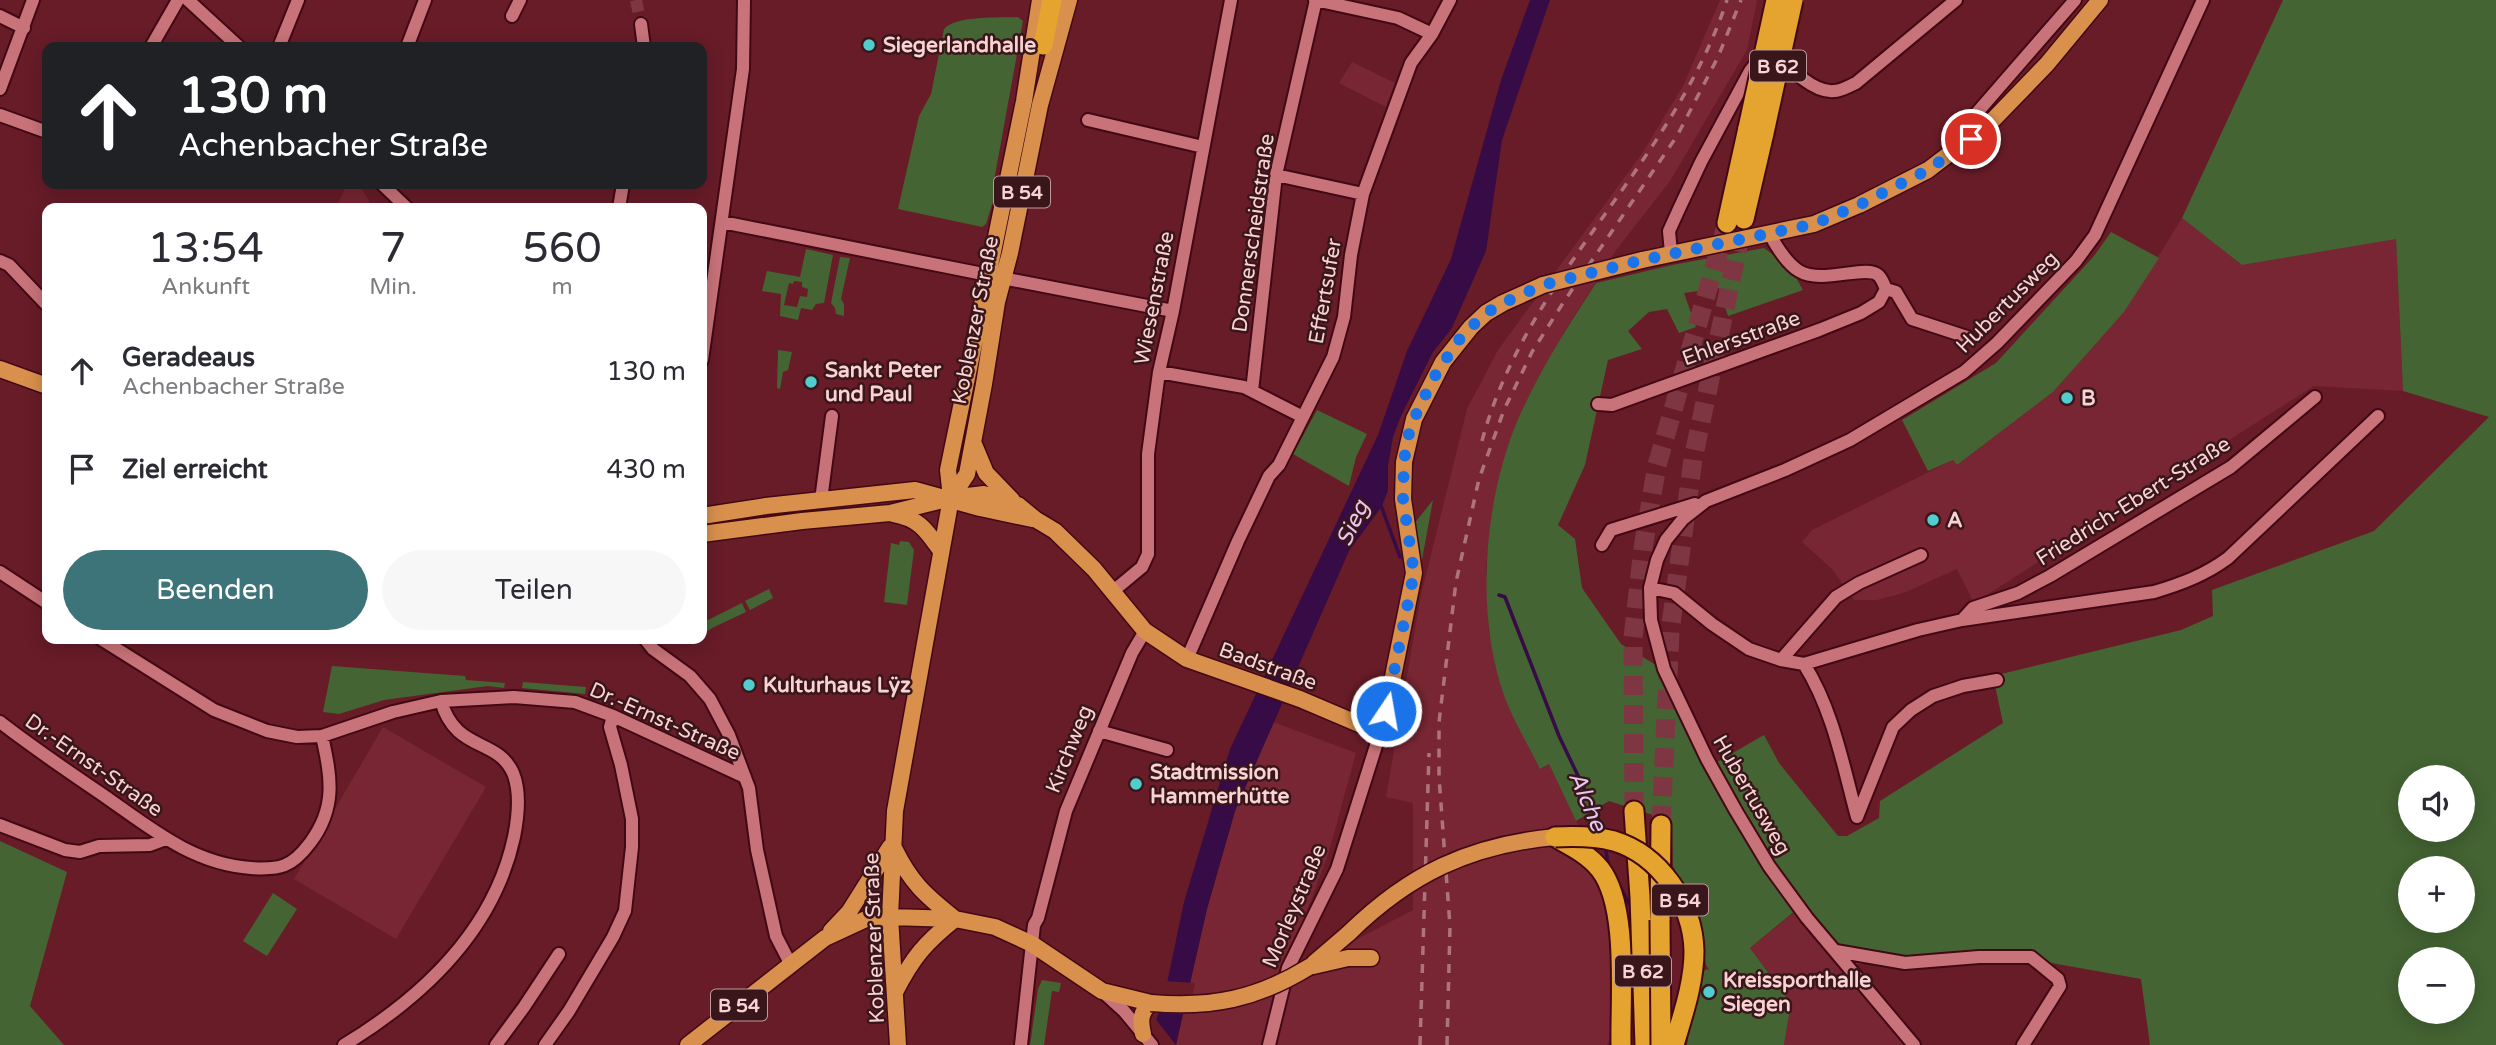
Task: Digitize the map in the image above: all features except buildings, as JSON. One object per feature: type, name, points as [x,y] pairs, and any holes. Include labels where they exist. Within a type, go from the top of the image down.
[{"type":"highway","name":"B 54","points":[[1043,45],[1052,0]]},
{"type":"highway","name":"B 62","points":[[1756,130],[1776,0]]},
{"type":"highway","name":"B 62","points":[[1735,221],[1756,130],[1793,0]]},
{"type":"highway","name":"B 62","points":[[1634,811],[1645,1045]]},
{"type":"highway","name":"B 62","points":[[1660,1045],[1661,825]]},
{"type":"highway","name":"B 54","points":[[1555,837],[1598,838],[1628,846],[1654,864],[1673,887],[1687,916],[1694,951],[1691,984],[1674,1045]]},
{"type":"highway","points":[[1555,837],[1592,860],[1614,895],[1620,933],[1622,1045]]},
{"type":"main road","name":"Koblenzer Straße","points":[[951,498],[967,474],[973,442],[995,277],[1040,0]]},
{"type":"main road","name":"Koblenzer Straße","points":[[898,1045],[890,917],[892,845],[897,796],[951,498],[948,470],[995,277],[1010,253],[1040,105],[1069,0]]},
{"type":"main road","name":"Morleystraße","points":[[1380,733],[1414,573],[1403,493],[1404,462],[1414,419],[1443,362],[1471,327],[1486,313],[1503,303],[1543,285],[1671,253],[1814,224],[1928,170],[1991,122],[2047,64],[2100,0]]},
{"type":"main road","name":"Koblenzer Straße","points":[[1024,101],[1043,45]]},
{"type":"main road","name":"Koblenzer Straße","points":[[1040,105],[1043,45]]},
{"type":"main road","points":[[0,369],[42,384]]},
{"type":"main road","points":[[973,442],[986,473],[1018,505],[1074,548],[1145,631]]},
{"type":"main road","points":[[707,515],[915,490],[979,508],[1035,519]]},
{"type":"main road","points":[[707,533],[890,513],[951,498],[984,494],[1018,505]]},
{"type":"main road","points":[[821,500],[823,519]]},
{"type":"main road","points":[[890,513],[922,524],[942,551]]},
{"type":"main road","name":"Badstraße","points":[[1145,631],[1187,659],[1300,699],[1380,733]]},
{"type":"main road","name":"B 54","points":[[825,938],[866,919],[955,919],[995,927],[1032,944],[1102,991],[1175,1006],[1222,1002],[1267,989],[1309,967],[1377,907],[1416,878],[1460,857],[1497,845],[1555,837]]},
{"type":"main road","name":"B 54","points":[[688,1045],[825,938],[849,912],[892,845],[916,885],[955,919]]},
{"type":"main road","points":[[895,992],[907,968],[928,941],[955,919]]},
{"type":"main road","points":[[1309,967],[1348,958],[1371,958]]},
{"type":"main road","points":[[1148,1039],[1141,1019],[1142,1012],[1151,1003]]},
{"type":"street","points":[[0,89],[33,0]]},
{"type":"street","points":[[154,42],[178,0]]},
{"type":"street","points":[[188,0],[234,42]]},
{"type":"street","points":[[281,42],[298,0]]},
{"type":"street","points":[[409,42],[425,0]]},
{"type":"street","points":[[512,16],[520,0]]},
{"type":"street","points":[[707,311],[743,69],[744,0]]},
{"type":"street","name":"Wiesenstraße","points":[[1112,592],[1142,567],[1148,554],[1149,454],[1159,372],[1173,311],[1231,0]]},
{"type":"street","points":[[1316,0],[1351,4],[1398,18],[1432,34]]},
{"type":"street","name":"Donnerscheidstraße","points":[[1252,391],[1276,175],[1316,0]]},
{"type":"street","name":"Effertsufer","points":[[1187,659],[1269,476],[1279,465],[1333,357],[1344,317],[1351,255],[1363,194],[1411,63],[1432,34],[1450,0]]},
{"type":"street","points":[[1671,253],[1669,231],[1701,162],[1750,71],[1773,42],[1786,0]]},
{"type":"street","points":[[1773,42],[1784,63],[1821,90],[1836,91],[1856,83],[1956,0]]},
{"type":"street","points":[[1953,153],[1955,142],[1962,130],[2075,0]]},
{"type":"street","name":"Hubertusweg","points":[[1602,545],[1611,530],[1706,501],[1785,470],[1850,439],[1964,372],[1997,343],[2076,261],[2095,235],[2203,0]]},
{"type":"street","points":[[0,16],[24,28]]},
{"type":"street","points":[[641,24],[643,42]]},
{"type":"street","points":[[0,115],[42,130]]},
{"type":"street","points":[[1087,120],[1203,147]]},
{"type":"street","points":[[1276,175],[1363,194]]},
{"type":"street","points":[[387,189],[402,203]]},
{"type":"street","points":[[722,222],[1173,311]]},
{"type":"street","points":[[1769,233],[1778,249],[1800,271],[1825,277],[1871,270],[1880,275],[1886,289],[1896,292],[1912,319],[1967,337]]},
{"type":"street","points":[[0,261],[9,265],[42,300]]},
{"type":"street","name":"Ehlersstraße","points":[[1598,404],[1612,405],[1819,330],[1879,302],[1886,289]]},
{"type":"street","points":[[1159,372],[1252,391],[1303,417]]},
{"type":"street","name":"Friedrich-Ebert-Straße","points":[[1962,620],[1973,608],[2018,593],[2050,576],[2231,467],[2315,397]]},
{"type":"street","points":[[821,500],[832,416]]},
{"type":"street","name":"Friedrich-Ebert-Straße","points":[[1650,588],[1674,593],[1712,624],[1749,649],[1781,660],[1804,664],[1918,630],[1962,620],[2154,592],[2211,571],[2228,558],[2378,416]]},
{"type":"street","name":"Hubertusweg","points":[[1706,501],[1683,519],[1666,540],[1657,560],[1650,588],[1651,620],[1664,669],[1707,759],[1769,866],[1807,918],[1914,1045]]},
{"type":"street","points":[[1781,660],[1836,597],[1859,583],[1921,555]]},
{"type":"street","points":[[0,572],[42,600]]},
{"type":"street","name":"Kirchweg","points":[[1021,1045],[1034,925],[1066,811],[1132,653],[1145,631]]},
{"type":"street","name":"Dr.-Ernst-Straße","points":[[110,644],[214,710],[267,731],[297,737],[322,736],[393,712],[441,701],[514,697],[563,701],[592,707],[745,777]]},
{"type":"street","points":[[649,644],[690,676],[710,699],[729,735],[750,796],[766,897],[776,936],[791,965]]},
{"type":"street","points":[[1804,664],[1817,685],[1835,733],[1857,817],[1893,727],[1933,696],[1963,686],[1997,680]]},
{"type":"street","points":[[344,1045],[377,1025],[435,976],[456,953],[478,922],[508,865],[517,825],[517,790],[514,776],[500,756],[460,734],[451,724],[441,701]]},
{"type":"street","points":[[545,1045],[586,982],[625,911],[632,847],[632,819],[610,727],[613,716]]},
{"type":"street","name":"Dr.-Ernst-Straße","points":[[0,722],[166,839],[198,857],[226,867],[279,869],[299,858],[317,834],[330,800],[331,773],[322,736]]},
{"type":"street","points":[[1099,731],[1167,750]]},
{"type":"street","name":"Morleystraße","points":[[1269,1045],[1288,968],[1337,869],[1380,733]]},
{"type":"street","name":"Dr.-Ernst-Straße","points":[[0,825],[65,850],[80,852],[99,846],[150,845],[166,839]]},
{"type":"street","points":[[1836,951],[1905,963],[1979,957],[2031,957],[2058,979],[2060,986],[2023,1045]]},
{"type":"street","points":[[496,1045],[559,954]]},
{"type":"street","points":[[1102,991],[1148,1039]]},
{"type":"street","points":[[1660,1045],[1682,1003]]},
{"type":"shaded area","points":[[1720,0],[1757,0],[1747,50],[1670,181],[1617,249],[1566,329],[1519,418],[1496,493],[1486,566],[1489,633],[1541,769],[1549,764],[1636,947],[1626,1009],[1607,1045],[1176,1045],[1207,909],[1235,811],[1273,722],[1356,753],[1328,855],[1281,979],[1413,910],[1413,803],[1386,797],[1421,595],[1467,409],[1498,350],[1641,155],[1683,86]]},
{"type":"shaded area","points":[[1352,62],[1395,83],[1386,107],[1339,83]]},
{"type":"shaded area","points":[[345,189],[362,189],[370,203],[338,203]]},
{"type":"shaded area","points":[[2182,218],[2242,265],[2396,238],[2403,391],[2314,386],[1974,603],[1957,569],[1906,592],[1877,600],[1854,600],[1832,569],[1802,542],[1812,530],[1953,460],[1957,465],[2053,392],[2124,312]]},
{"type":"shaded area","points":[[383,727],[486,787],[396,939],[294,879]]},
{"type":"shaded area","points":[[1794,913],[1904,1045],[1784,1045],[1791,1002],[1750,948]]},
{"type":"green space","points":[[2283,0],[2496,0],[2496,1045],[2150,1045],[2141,979],[2013,956],[1851,964],[1801,906],[1750,948],[1791,1003],[1784,1045],[1687,1045],[1697,973],[1708,969],[1710,971],[1706,965],[1699,924],[1673,866],[1672,821],[1609,801],[1576,821],[1549,764],[1540,769],[1513,716],[1495,665],[1489,630],[1487,556],[1491,519],[1507,449],[1536,382],[1596,283],[1672,265],[1764,248],[1790,267],[1803,290],[1728,316],[1719,288],[1684,293],[1696,327],[1679,333],[1667,309],[1649,312],[1628,331],[1642,349],[1608,360],[1585,465],[1558,525],[1575,539],[1582,588],[1621,644],[1671,674],[1717,762],[1764,735],[1779,763],[1838,836],[1847,836],[1879,818],[1880,801],[2003,723],[1993,676],[2181,630],[2213,616],[2212,590],[2374,531],[2489,417],[2403,391],[2396,239],[2242,265],[2182,218]]},
{"type":"green space","points":[[1018,17],[1023,21],[993,186],[993,201],[986,224],[982,227],[898,209],[919,116],[931,94],[944,29],[968,19]]},
{"type":"green space","points":[[2111,232],[2159,258],[2124,312],[2053,392],[1957,465],[1953,460],[1928,471],[1902,420],[1996,363],[2094,256]]},
{"type":"green space","points":[[806,249],[833,255],[824,303],[816,304],[812,310],[801,308],[798,320],[780,316],[781,294],[762,291],[767,271],[800,277]],"holes":[[[802,282],[802,287],[808,289],[807,297],[800,296],[797,307],[784,305],[789,283]]]},
{"type":"green space","points":[[840,257],[850,258],[841,299],[844,316],[836,314],[831,303]]},
{"type":"green space","points":[[778,350],[792,352],[788,370],[783,372],[780,389],[777,388]]},
{"type":"green space","points":[[1317,410],[1367,434],[1356,457],[1349,486],[1293,454]]},
{"type":"green space","points":[[1433,500],[1421,565],[1414,524]]},
{"type":"green space","points":[[900,541],[909,542],[914,550],[907,605],[884,602],[891,543],[899,545]]},
{"type":"green space","points":[[769,589],[773,598],[750,610],[745,601]]},
{"type":"green space","points":[[742,603],[746,612],[707,632],[707,620]]},
{"type":"green space","points":[[332,666],[465,676],[466,680],[505,683],[504,688],[488,686],[384,700],[339,714],[323,712]]},
{"type":"green space","points":[[523,682],[586,687],[585,694],[522,688]]},
{"type":"green space","points":[[0,841],[67,872],[30,1006],[64,1045],[0,1045]]},
{"type":"green space","points":[[273,893],[297,909],[267,956],[243,941]]},
{"type":"green space","points":[[1042,980],[1061,983],[1059,992],[1052,991],[1044,1045],[1030,1045],[1038,989]]},
{"type":"water","name":"Sieg","points":[[1530,0],[1550,0],[1502,140],[1486,251],[1451,330],[1382,506],[1349,551],[1235,811],[1207,909],[1176,1045],[1148,1045],[1165,993],[1184,902],[1230,749],[1378,435],[1407,351],[1451,259],[1501,80]]},
{"type":"pier","points":[[1460,318],[1392,492],[1388,493],[1388,466],[1393,437],[1401,416],[1433,352]]},
{"type":"pier","points":[[1164,981],[1195,983],[1188,1014],[1155,1013]]},
{"type":"pier","points":[[1154,1017],[1169,1036],[1176,1045],[1145,1045]]},
{"type":"waterway","name":"Alche","points":[[1380,503],[1400,557]]},
{"type":"waterway","name":"Alche","points":[[1499,595],[1505,597],[1559,736],[1603,833]]},
{"type":"waterway","name":"Alche","points":[[1605,844],[1608,864]]},
{"type":"waterway","name":"Alche","points":[[1618,883],[1633,911]]},
{"type":"tunnel","points":[[636,0],[641,24]]},
{"type":"tunnel","points":[[1661,825],[1670,632],[1693,459],[1744,219]]},
{"type":"tunnel","points":[[1634,811],[1633,638],[1643,548],[1657,465],[1727,223]]},
{"type":"railway","points":[[1482,441],[1503,381],[1531,326],[1672,115],[1703,59],[1727,0]]},
{"type":"railway","points":[[1447,1045],[1450,926],[1439,777],[1439,722],[1456,582],[1479,479],[1504,410],[1532,352],[1677,136],[1718,57],[1741,0]]},
{"type":"railway","points":[[1420,1045],[1429,753]]},
{"type":"place","name":"Siegerlandhalle","points":[[869,45]]},
{"type":"place","name":"Sankt Peter und Paul","points":[[811,382]]},
{"type":"place","name":"B","points":[[2067,398]]},
{"type":"place","name":"A","points":[[1933,520]]},
{"type":"place","name":"Kulturhaus Lÿz","points":[[749,685]]},
{"type":"place","name":"Stadtmission Hammerhütte","points":[[1136,784]]},
{"type":"place","name":"Kreissporthalle Siegen","points":[[1709,992]]},
{"type":"route","points":[[1386,711],[1414,573],[1403,499],[1407,440],[1433,379],[1457,342],[1471,327],[1486,313],[1503,303],[1543,285],[1642,260],[1814,224],[1928,170],[1971,139]]}]
